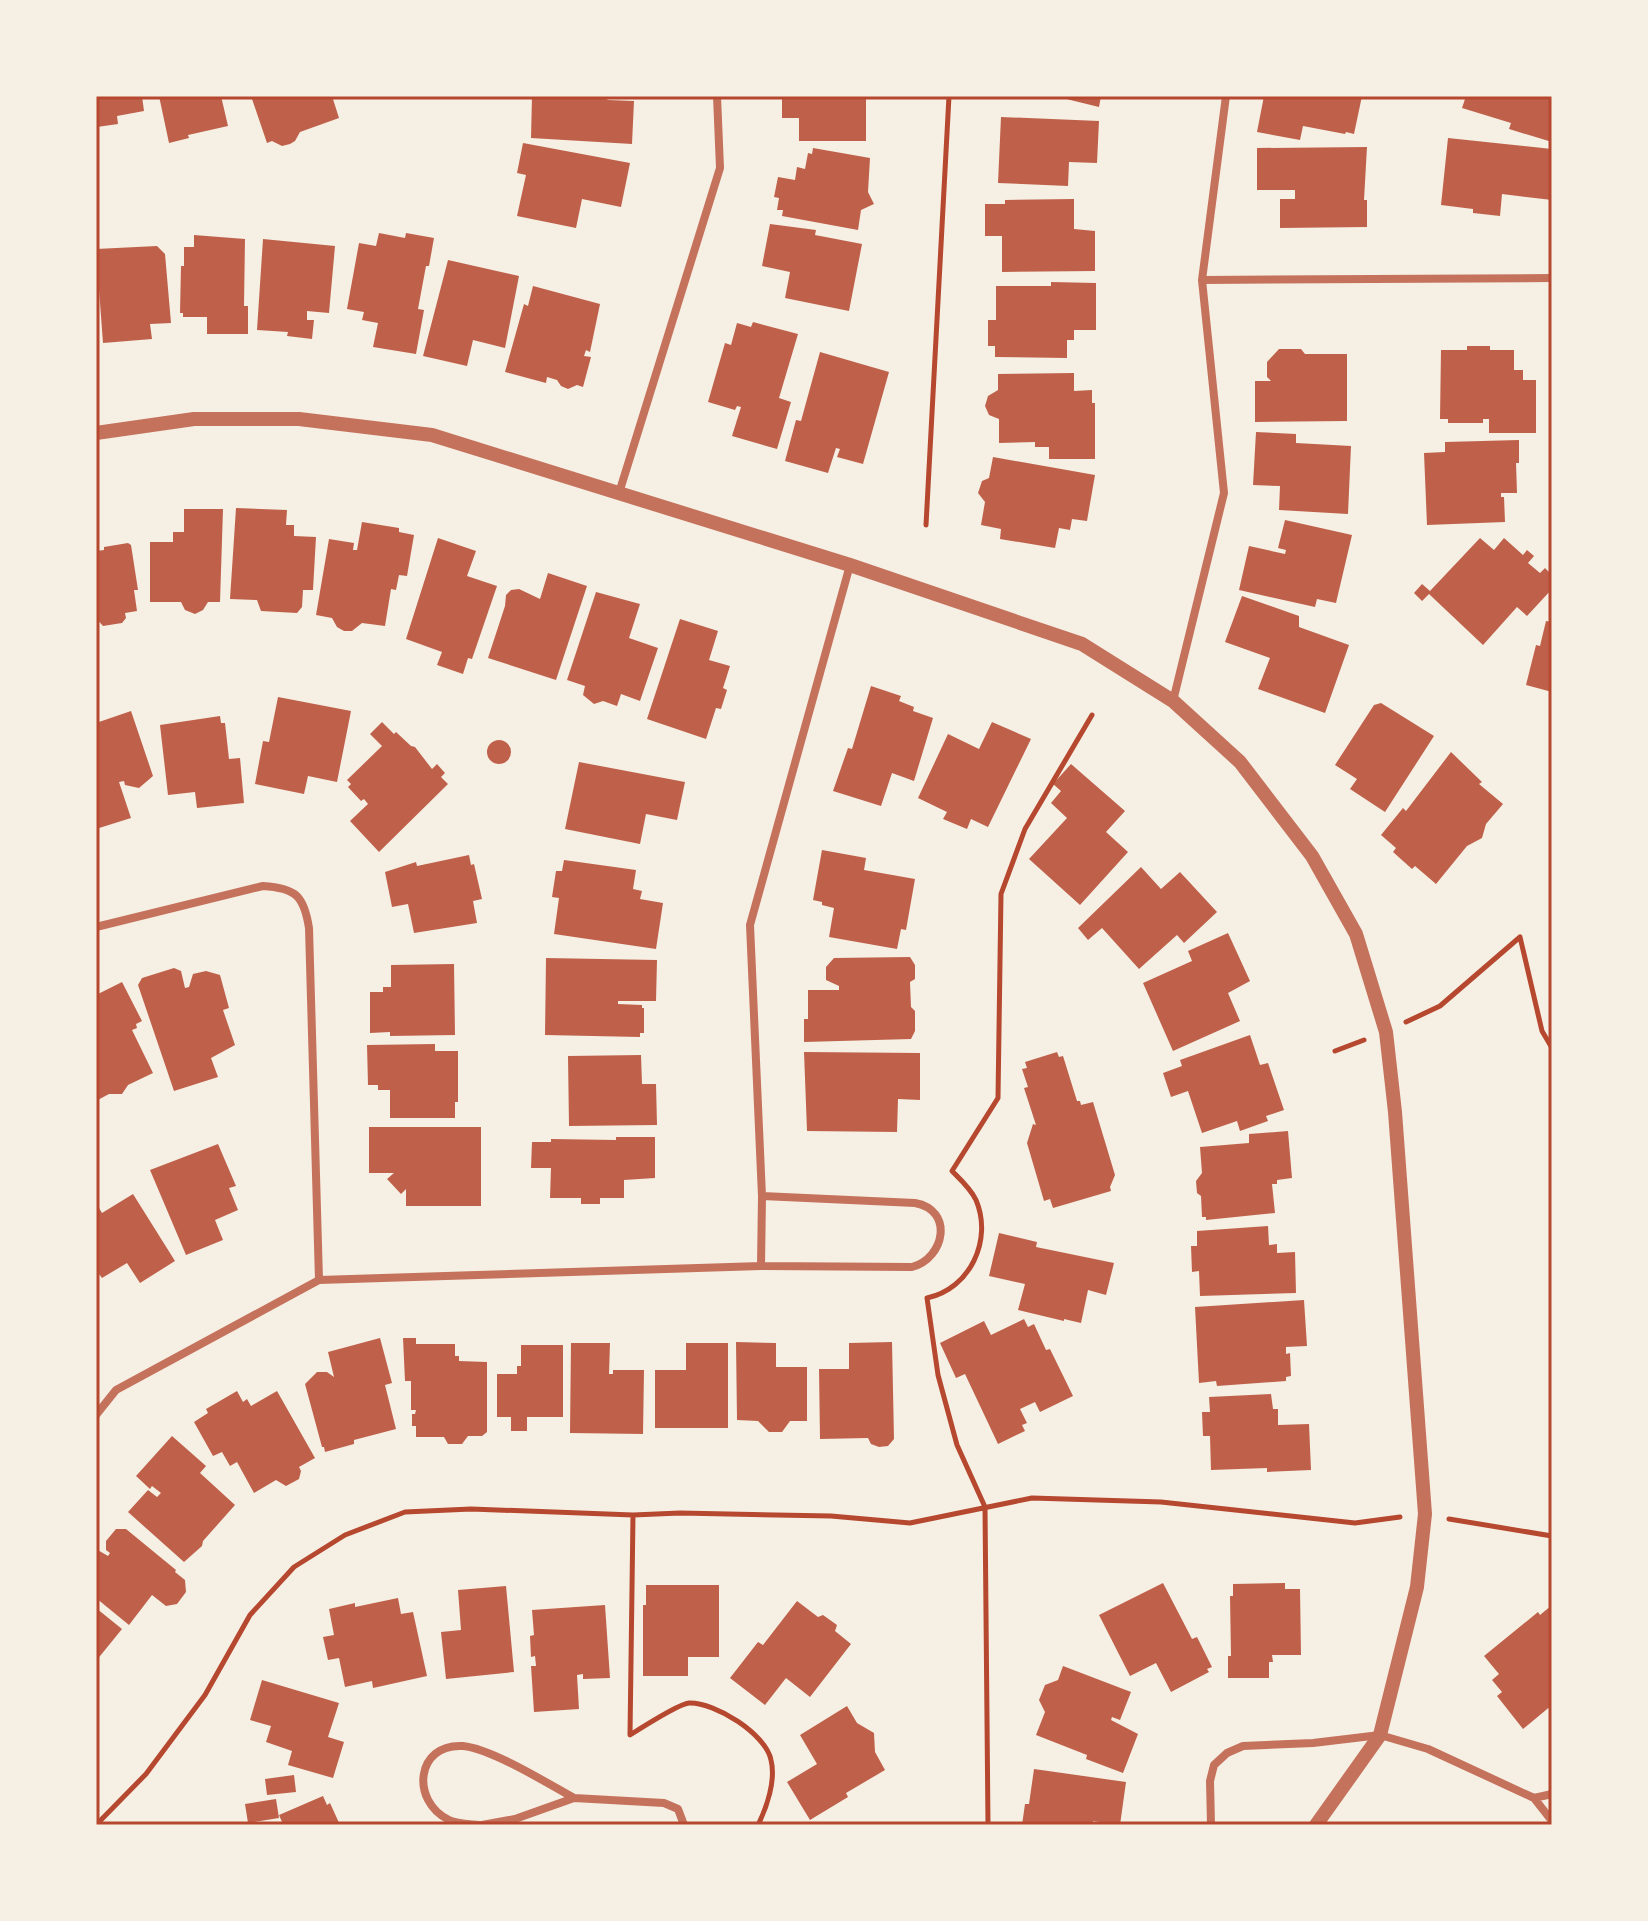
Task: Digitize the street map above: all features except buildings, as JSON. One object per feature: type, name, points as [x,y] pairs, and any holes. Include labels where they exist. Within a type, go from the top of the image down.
[{"type":"street","points":[[619,493],[720,168],[717,96]]},
{"type":"street","points":[[1173,701],[1224,493],[1202,280],[1226,96]]},
{"type":"street","points":[[1202,280],[1552,278]]},
{"type":"street","points":[[96,433],[194,419],[299,419],[432,435],[850,565],[1082,644],[1173,701],[1240,762],[1312,856],[1356,934],[1386,1032],[1395,1112],[1425,1514],[1417,1587],[1380,1735],[1316,1825]]},
{"type":"street","points":[[761,1266],[762,1196],[750,925],[850,565]]},
{"type":"street","points":[[96,927],[263,886],[280,887],[296,894],[306,908],[319,1280]]},
{"type":"street","points":[[96,1415],[116,1390],[319,1280],[761,1266],[912,1267],[923,1264],[936,1250],[941,1224],[935,1211],[927,1205],[762,1196]]},
{"type":"street","points":[[1211,1825],[1210,1781],[1214,1765],[1227,1753],[1243,1746],[1313,1743],[1380,1735],[1428,1749],[1534,1798],[1552,1821]]},
{"type":"street","points":[[574,1798],[485,1752],[466,1746],[451,1746],[435,1753],[423,1772],[422,1791],[432,1807],[449,1821],[480,1825],[515,1819],[574,1798],[664,1803],[678,1809],[684,1825]]},
{"type":"street","points":[[1534,1798],[1552,1794]]},
{"type":"path","points":[[926,525],[949,96]]},
{"type":"path","points":[[988,1825],[985,1507],[957,1445],[938,1375],[927,1298],[938,1296],[959,1281],[979,1251],[981,1216],[975,1198],[952,1171],[998,1098],[1001,894],[1025,829],[1092,715]]},
{"type":"path","points":[[1335,1051],[1386,1032],[1440,1006],[1520,937],[1542,1031],[1552,1048]]},
{"type":"path","points":[[96,1825],[146,1774],[205,1695],[250,1615],[294,1567],[345,1535],[405,1512],[471,1509],[633,1515],[831,1516],[910,1523],[1032,1498],[1161,1502],[1355,1523],[1425,1514],[1552,1536]]},
{"type":"path","points":[[633,1515],[630,1735],[688,1703],[719,1709],[750,1730],[771,1758],[771,1786],[758,1825]]}]
